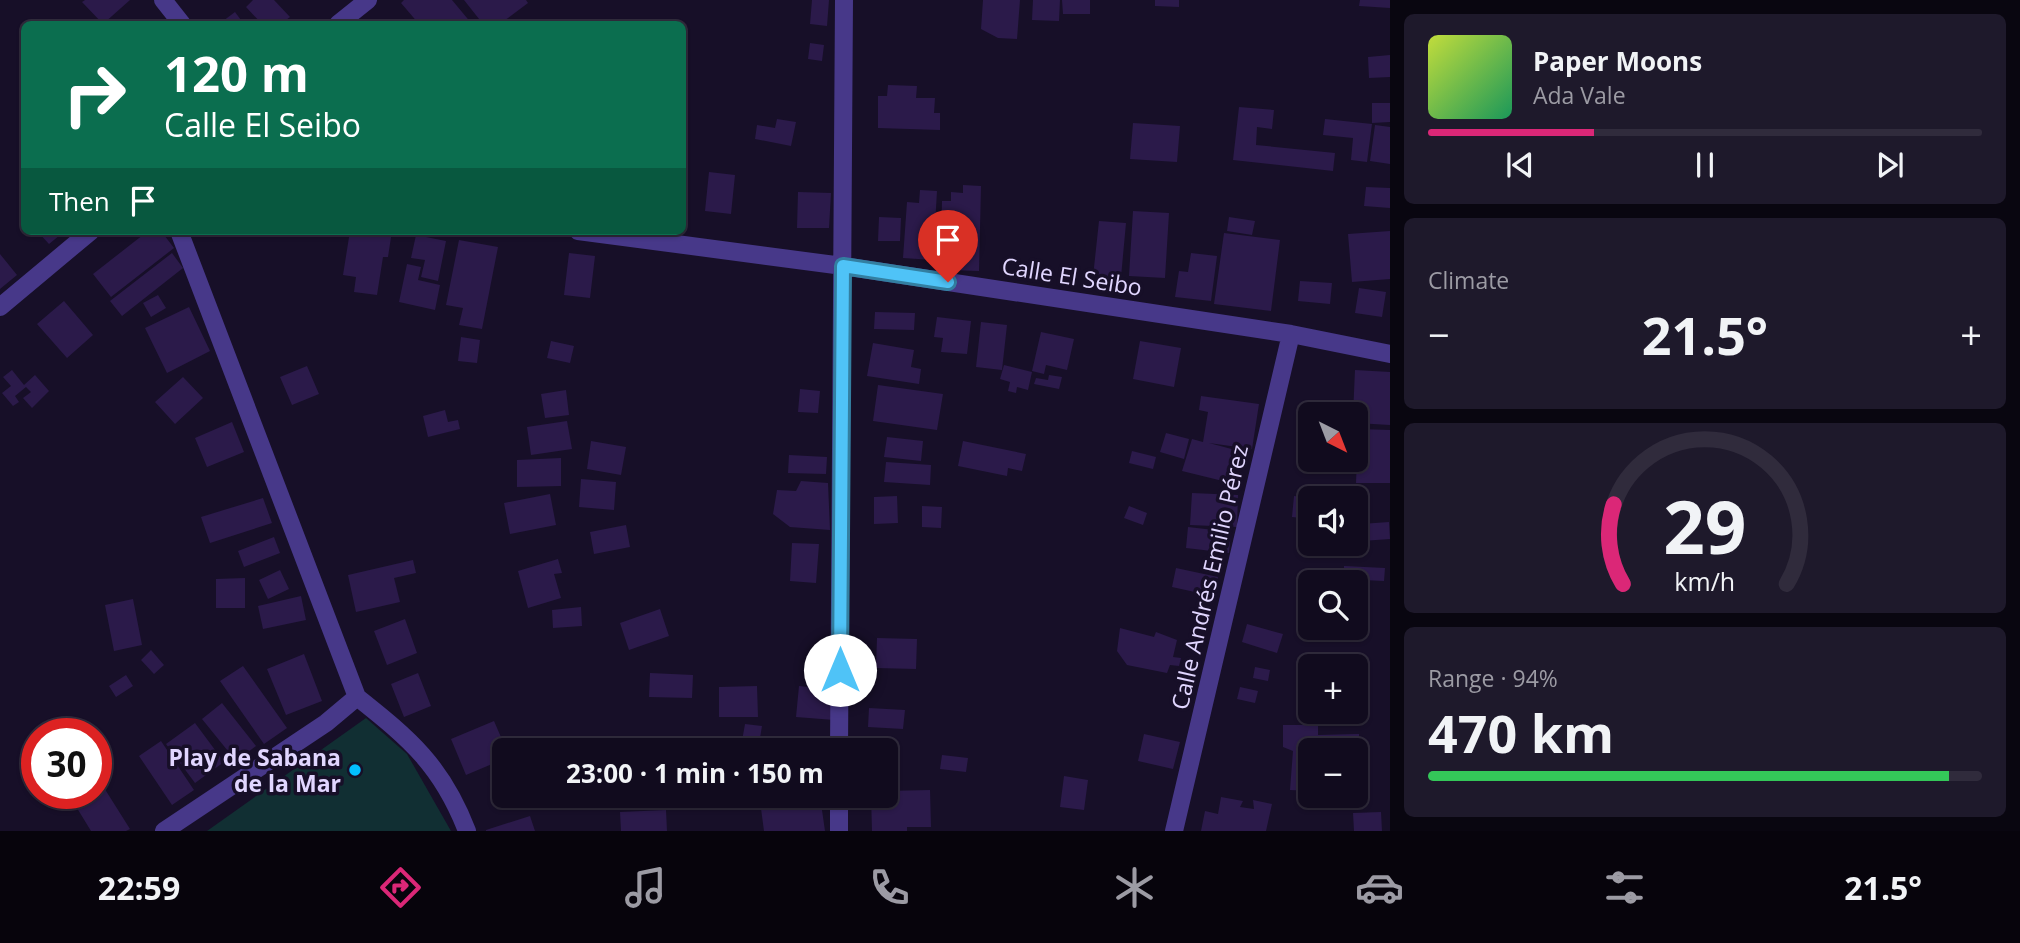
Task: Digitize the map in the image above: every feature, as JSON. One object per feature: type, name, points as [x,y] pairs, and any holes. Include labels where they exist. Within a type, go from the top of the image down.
[{"type":"street","points":[[163,0],[180,21]]},
{"type":"street","points":[[342,21],[368,0]]},
{"type":"street","points":[[839,738],[845,0]]},
{"type":"street","points":[[0,307],[86,235]]},
{"type":"street","points":[[181,235],[357,697],[406,736],[431,763],[457,805],[467,831]]},
{"type":"street","name":"Calle El Seibo","points":[[608,235],[843,266],[1291,334],[1390,354]]},
{"type":"street","name":"Calle Andrés Emilio Pérez","points":[[1174,831],[1291,334]]},
{"type":"street","points":[[164,831],[326,723],[357,697]]},
{"type":"street","points":[[839,808],[839,831]]},
{"type":"green space","name":"Play de Sabana de la Mar","points":[[366,718],[407,754],[451,831],[207,831]]},
{"type":"building","points":[[130,0],[106,21],[100,21],[82,2]]},
{"type":"building","points":[[253,0],[274,0],[290,17],[285,21],[259,21],[246,7]]},
{"type":"building","points":[[404,0],[452,0],[470,21],[416,21],[401,3]]},
{"type":"building","points":[[464,0],[526,0],[528,3],[504,21],[481,21]]},
{"type":"building","points":[[812,0],[829,0],[827,26],[810,24]]},
{"type":"building","points":[[983,0],[1020,0],[1017,39],[998,38],[981,29]]},
{"type":"building","points":[[1033,0],[1060,0],[1059,21],[1032,20]]},
{"type":"building","points":[[1062,0],[1090,0],[1090,14],[1063,14]]},
{"type":"building","points":[[1155,0],[1179,0],[1179,7],[1155,6]]},
{"type":"building","points":[[1360,0],[1390,0],[1390,8],[1359,6]]},
{"type":"building","points":[[235,12],[242,21],[223,21]]},
{"type":"building","points":[[810,43],[824,45],[822,61],[808,59]]},
{"type":"building","points":[[1390,55],[1390,77],[1369,78],[1368,57]]},
{"type":"building","points":[[888,85],[917,86],[916,98],[935,98],[934,113],[940,113],[940,130],[878,128],[878,96],[887,96]]},
{"type":"building","points":[[1372,103],[1390,103],[1390,122],[1372,123]]},
{"type":"building","points":[[1239,107],[1274,110],[1272,129],[1257,127],[1256,145],[1335,153],[1333,171],[1233,160]]},
{"type":"building","points":[[777,119],[796,122],[791,146],[755,139],[757,125],[775,128]]},
{"type":"building","points":[[1325,119],[1372,124],[1367,162],[1351,160],[1353,138],[1323,135]]},
{"type":"building","points":[[1133,123],[1180,126],[1177,162],[1130,159]]},
{"type":"building","points":[[1375,125],[1390,127],[1390,164],[1370,161]]},
{"type":"building","points":[[709,172],[735,175],[731,214],[705,211]]},
{"type":"building","points":[[963,185],[981,186],[979,271],[948,270],[949,246],[941,246],[942,201],[951,201],[951,192],[963,193]]},
{"type":"building","points":[[1366,187],[1390,188],[1390,208],[1364,206]]},
{"type":"building","points":[[920,190],[937,191],[933,260],[903,258],[907,202],[919,203]]},
{"type":"building","points":[[798,192],[831,193],[829,228],[797,228]]},
{"type":"building","points":[[1133,211],[1169,213],[1165,278],[1129,276]]},
{"type":"building","points":[[879,217],[901,218],[900,241],[878,241]]},
{"type":"building","points":[[1229,217],[1255,221],[1252,235],[1227,231]]},
{"type":"building","points":[[1099,221],[1126,223],[1120,288],[1092,286]]},
{"type":"building","points":[[1390,231],[1390,279],[1352,282],[1348,234]]},
{"type":"building","points":[[1224,233],[1280,240],[1271,311],[1214,304]]},
{"type":"building","points":[[41,235],[60,235],[49,244]]},
{"type":"building","points":[[143,235],[164,235],[174,248],[111,297],[93,274]]},
{"type":"building","points":[[349,235],[391,235],[388,257],[383,257],[377,295],[354,292],[356,277],[343,275]]},
{"type":"building","points":[[416,235],[446,241],[438,281],[421,277],[425,260],[411,258]]},
{"type":"building","points":[[459,240],[498,247],[482,329],[459,325],[463,308],[446,305]]},
{"type":"building","points":[[172,253],[183,268],[122,316],[110,301]]},
{"type":"building","points":[[569,253],[595,256],[590,298],[564,295]]},
{"type":"building","points":[[1191,253],[1217,256],[1211,301],[1175,297],[1179,271],[1188,272]]},
{"type":"building","points":[[0,254],[17,275],[0,289]]},
{"type":"building","points":[[407,264],[421,267],[418,280],[440,285],[435,310],[399,302]]},
{"type":"building","points":[[1300,281],[1332,283],[1330,304],[1298,301]]},
{"type":"building","points":[[1359,288],[1386,292],[1382,317],[1355,313]]},
{"type":"building","points":[[158,295],[166,308],[151,317],[143,303]]},
{"type":"building","points":[[64,301],[93,335],[67,358],[37,324]]},
{"type":"building","points":[[189,307],[210,351],[167,373],[145,328]]},
{"type":"building","points":[[875,312],[915,313],[914,330],[874,329]]},
{"type":"building","points":[[937,317],[971,321],[967,354],[941,352],[943,338],[934,337]]},
{"type":"building","points":[[981,322],[1007,325],[1002,370],[976,367]]},
{"type":"building","points":[[1041,332],[1074,339],[1067,370],[1046,365],[1044,374],[1032,371]]},
{"type":"building","points":[[461,337],[480,340],[477,363],[458,361]]},
{"type":"building","points":[[551,341],[574,346],[570,363],[547,358]]},
{"type":"building","points":[[1140,341],[1181,348],[1174,387],[1133,379]]},
{"type":"building","points":[[873,343],[914,350],[911,367],[921,369],[919,384],[867,376]]},
{"type":"building","points":[[1004,365],[1032,372],[1028,390],[1017,387],[1016,393],[1008,391],[1010,382],[1000,379]]},
{"type":"building","points":[[307,366],[319,394],[292,405],[280,377]]},
{"type":"building","points":[[12,370],[24,385],[35,375],[49,391],[32,408],[23,398],[31,392],[26,387],[15,396],[19,402],[13,406],[2,393],[11,386],[3,377]]},
{"type":"building","points":[[1355,370],[1390,372],[1390,425],[1368,424],[1368,402],[1354,402]]},
{"type":"building","points":[[1049,375],[1062,377],[1059,389],[1034,384],[1036,378],[1048,380]]},
{"type":"building","points":[[183,377],[203,398],[175,424],[155,402]]},
{"type":"building","points":[[878,385],[943,394],[937,430],[873,421]]},
{"type":"building","points":[[800,389],[820,391],[818,413],[798,412]]},
{"type":"building","points":[[566,390],[569,415],[545,418],[541,394]]},
{"type":"building","points":[[1201,396],[1259,404],[1252,449],[1209,443],[1239,451],[1231,483],[1182,471],[1192,439],[1203,442],[1208,412],[1199,410]]},
{"type":"building","points":[[445,410],[448,422],[458,420],[460,429],[428,437],[423,416]]},
{"type":"building","points":[[567,421],[572,449],[531,455],[527,427]]},
{"type":"building","points":[[232,422],[244,452],[207,467],[195,438]]},
{"type":"building","points":[[1368,429],[1390,430],[1390,483],[1356,483],[1356,472],[1368,472]]},
{"type":"building","points":[[1166,433],[1189,439],[1184,459],[1160,452]]},
{"type":"building","points":[[887,437],[923,441],[921,461],[884,457]]},
{"type":"building","points":[[591,441],[626,447],[621,475],[587,469]]},
{"type":"building","points":[[963,441],[1026,454],[1022,471],[1008,468],[1007,476],[958,466]]},
{"type":"building","points":[[1132,451],[1156,457],[1153,469],[1129,463]]},
{"type":"building","points":[[789,455],[827,457],[826,474],[788,473]]},
{"type":"building","points":[[561,458],[561,486],[517,487],[517,460]]},
{"type":"building","points":[[886,462],[931,465],[930,485],[884,482]]},
{"type":"building","points":[[581,479],[616,482],[614,510],[579,507]]},
{"type":"building","points":[[801,481],[828,483],[830,530],[790,527],[773,514],[777,490],[796,491]]},
{"type":"building","points":[[1192,493],[1238,495],[1237,527],[1190,525]]},
{"type":"building","points":[[550,494],[556,525],[510,534],[504,503]]},
{"type":"building","points":[[897,496],[898,523],[874,524],[874,497]]},
{"type":"building","points":[[1294,496],[1298,496],[1298,518],[1292,517]]},
{"type":"building","points":[[263,498],[272,523],[210,543],[201,517]]},
{"type":"building","points":[[922,506],[942,507],[941,528],[922,527]]},
{"type":"building","points":[[1129,506],[1147,513],[1143,525],[1124,518]]},
{"type":"building","points":[[1389,522],[1390,539],[1368,541],[1368,524]]},
{"type":"building","points":[[626,525],[630,547],[594,554],[590,532]]},
{"type":"building","points":[[1188,527],[1231,532],[1229,553],[1186,548]]},
{"type":"building","points":[[274,537],[280,553],[244,567],[238,551]]},
{"type":"building","points":[[792,543],[819,544],[816,583],[790,581]]},
{"type":"building","points":[[558,559],[562,573],[554,574],[561,598],[528,608],[518,571]]},
{"type":"building","points":[[413,560],[416,573],[394,578],[400,602],[356,612],[348,575]]},
{"type":"building","points":[[1344,566],[1385,568],[1384,581],[1368,580],[1368,570],[1344,570]]},
{"type":"building","points":[[1176,568],[1218,577],[1213,596],[1172,587]]},
{"type":"building","points":[[280,570],[289,589],[268,599],[259,580]]},
{"type":"building","points":[[245,578],[245,608],[216,608],[216,579]]},
{"type":"building","points":[[301,596],[306,620],[263,629],[258,606]]},
{"type":"building","points":[[133,599],[142,645],[114,651],[105,605]]},
{"type":"building","points":[[581,607],[582,626],[553,628],[552,610]]},
{"type":"building","points":[[660,609],[669,636],[629,650],[620,623]]},
{"type":"building","points":[[405,619],[417,653],[387,665],[374,631]]},
{"type":"building","points":[[1247,624],[1283,634],[1277,653],[1242,642]]},
{"type":"building","points":[[1120,628],[1154,637],[1156,632],[1177,640],[1173,657],[1181,658],[1179,666],[1170,665],[1167,673],[1127,665],[1117,651]]},
{"type":"building","points":[[877,638],[917,639],[916,669],[876,668]]},
{"type":"building","points":[[151,650],[164,665],[154,674],[141,660]]},
{"type":"building","points":[[304,654],[322,701],[286,715],[267,669]]},
{"type":"building","points":[[243,666],[287,728],[264,744],[220,681]]},
{"type":"building","points":[[1255,667],[1270,670],[1268,681],[1253,678]]},
{"type":"building","points":[[418,673],[431,706],[404,717],[391,684]]},
{"type":"building","points":[[650,673],[693,675],[692,698],[649,697]]},
{"type":"building","points":[[126,675],[133,686],[116,697],[109,686]]},
{"type":"building","points":[[757,686],[758,717],[719,717],[719,687]]},
{"type":"building","points":[[799,686],[838,690],[834,720],[796,717]]},
{"type":"building","points":[[1240,687],[1258,691],[1255,703],[1237,699]]},
{"type":"building","points":[[222,703],[256,746],[236,761],[202,719]]},
{"type":"building","points":[[869,708],[905,710],[903,729],[868,727]]},
{"type":"building","points":[[494,721],[501,738],[492,738],[492,764],[466,775],[451,739]]},
{"type":"building","points":[[195,723],[224,762],[195,783],[166,744]]},
{"type":"building","points":[[745,724],[762,726],[760,738],[743,738]]},
{"type":"building","points":[[1283,725],[1318,725],[1318,735],[1359,734],[1359,738],[1298,738],[1298,790],[1290,790],[1293,751],[1283,747]]},
{"type":"building","points":[[1144,734],[1180,742],[1173,769],[1138,761]]},
{"type":"building","points":[[161,741],[194,790],[172,805],[139,756]]},
{"type":"building","points":[[942,755],[968,758],[966,772],[940,769]]},
{"type":"building","points":[[1064,776],[1088,780],[1084,810],[1060,807]]},
{"type":"building","points":[[930,790],[931,827],[907,827],[907,831],[872,831],[871,808],[898,808],[898,791]]},
{"type":"building","points":[[1221,797],[1243,801],[1240,807],[1254,809],[1253,800],[1272,804],[1266,831],[1201,831],[1205,811],[1218,814]]},
{"type":"building","points":[[112,800],[130,829],[126,831],[91,831],[78,809],[112,809]]},
{"type":"building","points":[[761,808],[822,808],[825,831],[764,831]]},
{"type":"building","points":[[666,810],[667,831],[621,831],[620,812]]},
{"type":"building","points":[[1381,812],[1382,831],[1354,831],[1353,813]]},
{"type":"building","points":[[530,816],[535,831],[486,831],[486,830]]},
{"type":"place","name":"Play de Sabana de la Mar","points":[[355,770]]},
{"type":"route","points":[[840,670],[843,266],[948,282]]}]
